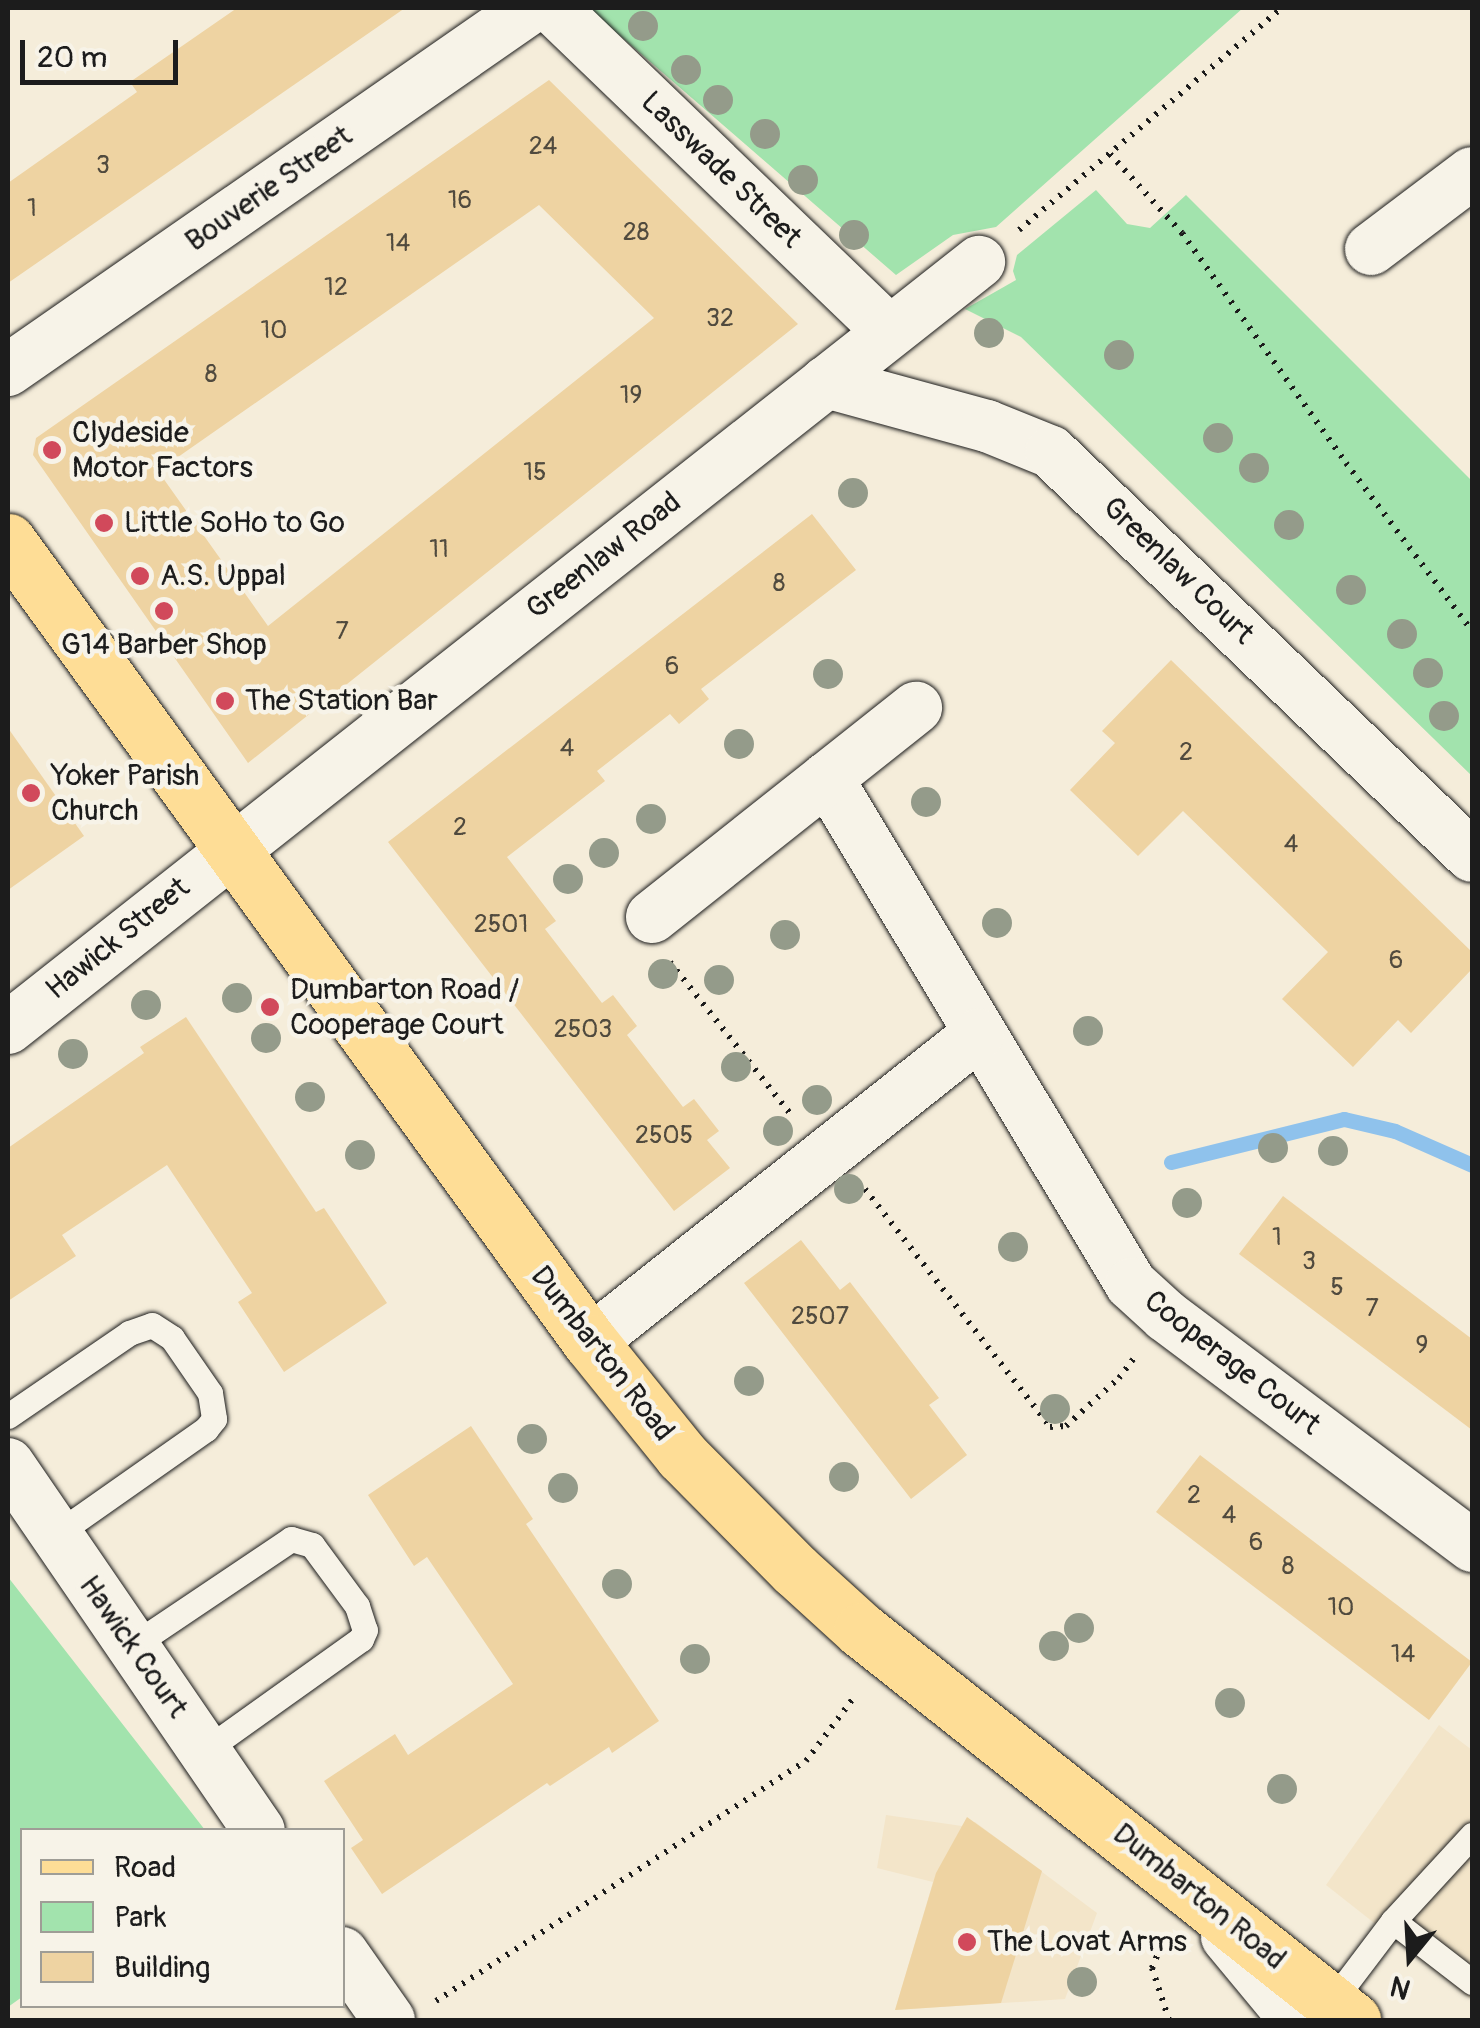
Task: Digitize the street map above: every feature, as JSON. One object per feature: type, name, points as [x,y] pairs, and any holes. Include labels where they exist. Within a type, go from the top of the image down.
[{"type":"main road","name":"Dumbarton Road","points":[[8,542],[228,851],[590,1342],[682,1456],[734,1512],[889,1651],[1185,1887],[1327,2015]]},
{"type":"street","name":"Bouverie Street","points":[[8,370],[530,8]]},
{"type":"street","name":"Lasswade Street","points":[[553,8],[890,332]]},
{"type":"street","points":[[1371,249],[1472,173]]},
{"type":"street","name":"Greenlaw Road","points":[[228,851],[979,262]]},
{"type":"street","name":"Greenlaw Court","points":[[826,382],[987,426],[1051,452],[1472,856]]},
{"type":"street","points":[[660,939],[827,778],[916,708]]},
{"type":"street","name":"Cooperage Court","points":[[827,778],[1113,1260],[1166,1316],[1472,1546]]},
{"type":"street","name":"Hawick Street","points":[[8,1028],[228,851]]},
{"type":"street","points":[[590,1342],[978,1034]]},
{"type":"street","name":"Hawick Court","points":[[8,1464],[257,1828]]},
{"type":"street","points":[[345,1956],[405,2015]]},
{"type":"lane","points":[[8,1416],[129,1332],[152,1325],[172,1338],[210,1393],[214,1418],[206,1429],[56,1535]]},
{"type":"lane","points":[[132,1646],[291,1539],[312,1545],[357,1606],[365,1630],[361,1640],[204,1751]]},
{"type":"lane","points":[[1327,2015],[1393,1921],[1472,1835]]},
{"type":"lane","points":[[1393,1921],[1472,1982]]},
{"type":"path","points":[[979,262],[1282,8]]},
{"type":"path","points":[[1110,154],[1182,233],[1346,464],[1472,631]]},
{"type":"path","points":[[660,939],[808,1136],[855,1176],[1056,1430],[1119,1378],[1166,1316]]},
{"type":"path","points":[[405,2015],[806,1761],[889,1651]]},
{"type":"path","points":[[1169,2020],[1152,1968],[1185,1887]]},
{"type":"shaded area","points":[[1439,1725],[1472,1750],[1472,2000],[1326,1885]]},
{"type":"shaded area","name":"The Lovat Arms","points":[[886,1815],[962,1826],[975,1822],[1097,1913],[1065,1999],[895,2010],[933,1882],[877,1868]]},
{"type":"green space","points":[[588,8],[1243,8],[996,227],[953,235],[896,275]]},
{"type":"green space","points":[[1096,190],[1127,224],[1150,228],[1186,195],[1472,481],[1472,776],[1021,337],[965,309],[1016,280],[1013,271],[1017,255]]},
{"type":"green space","points":[[8,1577],[203,1828],[20,1828],[20,1998],[8,2007]]},
{"type":"building","points":[[237,8],[405,8],[8,283],[8,183],[137,92],[130,82]]},
{"type":"building","points":[[549,80],[798,324],[248,763],[33,455],[36,438]],"holes":[[[539,205],[654,318],[268,626],[158,471]]]},
{"type":"building","points":[[812,514],[856,570],[701,689],[709,699],[679,724],[670,714],[597,771],[605,781],[507,857],[556,921],[545,929],[602,1003],[613,995],[637,1026],[627,1035],[683,1107],[694,1099],[719,1131],[707,1140],[730,1168],[674,1211],[388,842]]},
{"type":"building","points":[[1171,660],[1472,952],[1472,969],[1411,1033],[1398,1020],[1353,1067],[1282,999],[1328,952],[1183,811],[1138,856],[1070,790],[1115,743],[1102,731]]},
{"type":"building","name":"Yoker Parish Church","points":[[8,728],[84,836],[8,890]]},
{"type":"building","points":[[186,1017],[316,1212],[324,1208],[387,1303],[284,1372],[238,1302],[252,1293],[167,1165],[62,1235],[76,1256],[8,1301],[8,1148],[144,1053],[140,1047]]},
{"type":"building","points":[[1283,1196],[1472,1339],[1472,1430],[1239,1254]]},
{"type":"building","points":[[801,1240],[840,1290],[850,1282],[939,1398],[929,1405],[967,1455],[911,1499],[744,1283]]},
{"type":"building","points":[[471,1426],[533,1519],[526,1524],[659,1721],[612,1753],[609,1747],[550,1786],[547,1783],[382,1894],[351,1848],[363,1840],[324,1781],[395,1734],[408,1755],[513,1684],[427,1557],[414,1566],[368,1495]]},
{"type":"building","points":[[1200,1455],[1472,1662],[1429,1720],[1156,1512]]},
{"type":"building","name":"The Lovat Arms","points":[[967,1817],[1042,1871],[1001,2003],[895,2010],[936,1873]]},
{"type":"waterway","points":[[1171,1162],[1344,1119],[1395,1131],[1472,1165]]},
{"type":"place","name":"Clydeside Motor Factors","points":[[52,450]]},
{"type":"place","name":"Little SoHo to Go","points":[[104,523]]},
{"type":"place","name":"A.S. Uppal","points":[[140,576]]},
{"type":"place","name":"G14 Barber Shop","points":[[164,611]]},
{"type":"place","name":"The Station Bar","points":[[225,701]]},
{"type":"place","name":"Yoker Parish Church","points":[[31,793]]},
{"type":"place","name":"Dumbarton Road / Cooperage Court","points":[[270,1007]]},
{"type":"place","name":"The Lovat Arms","points":[[967,1942]]}]
